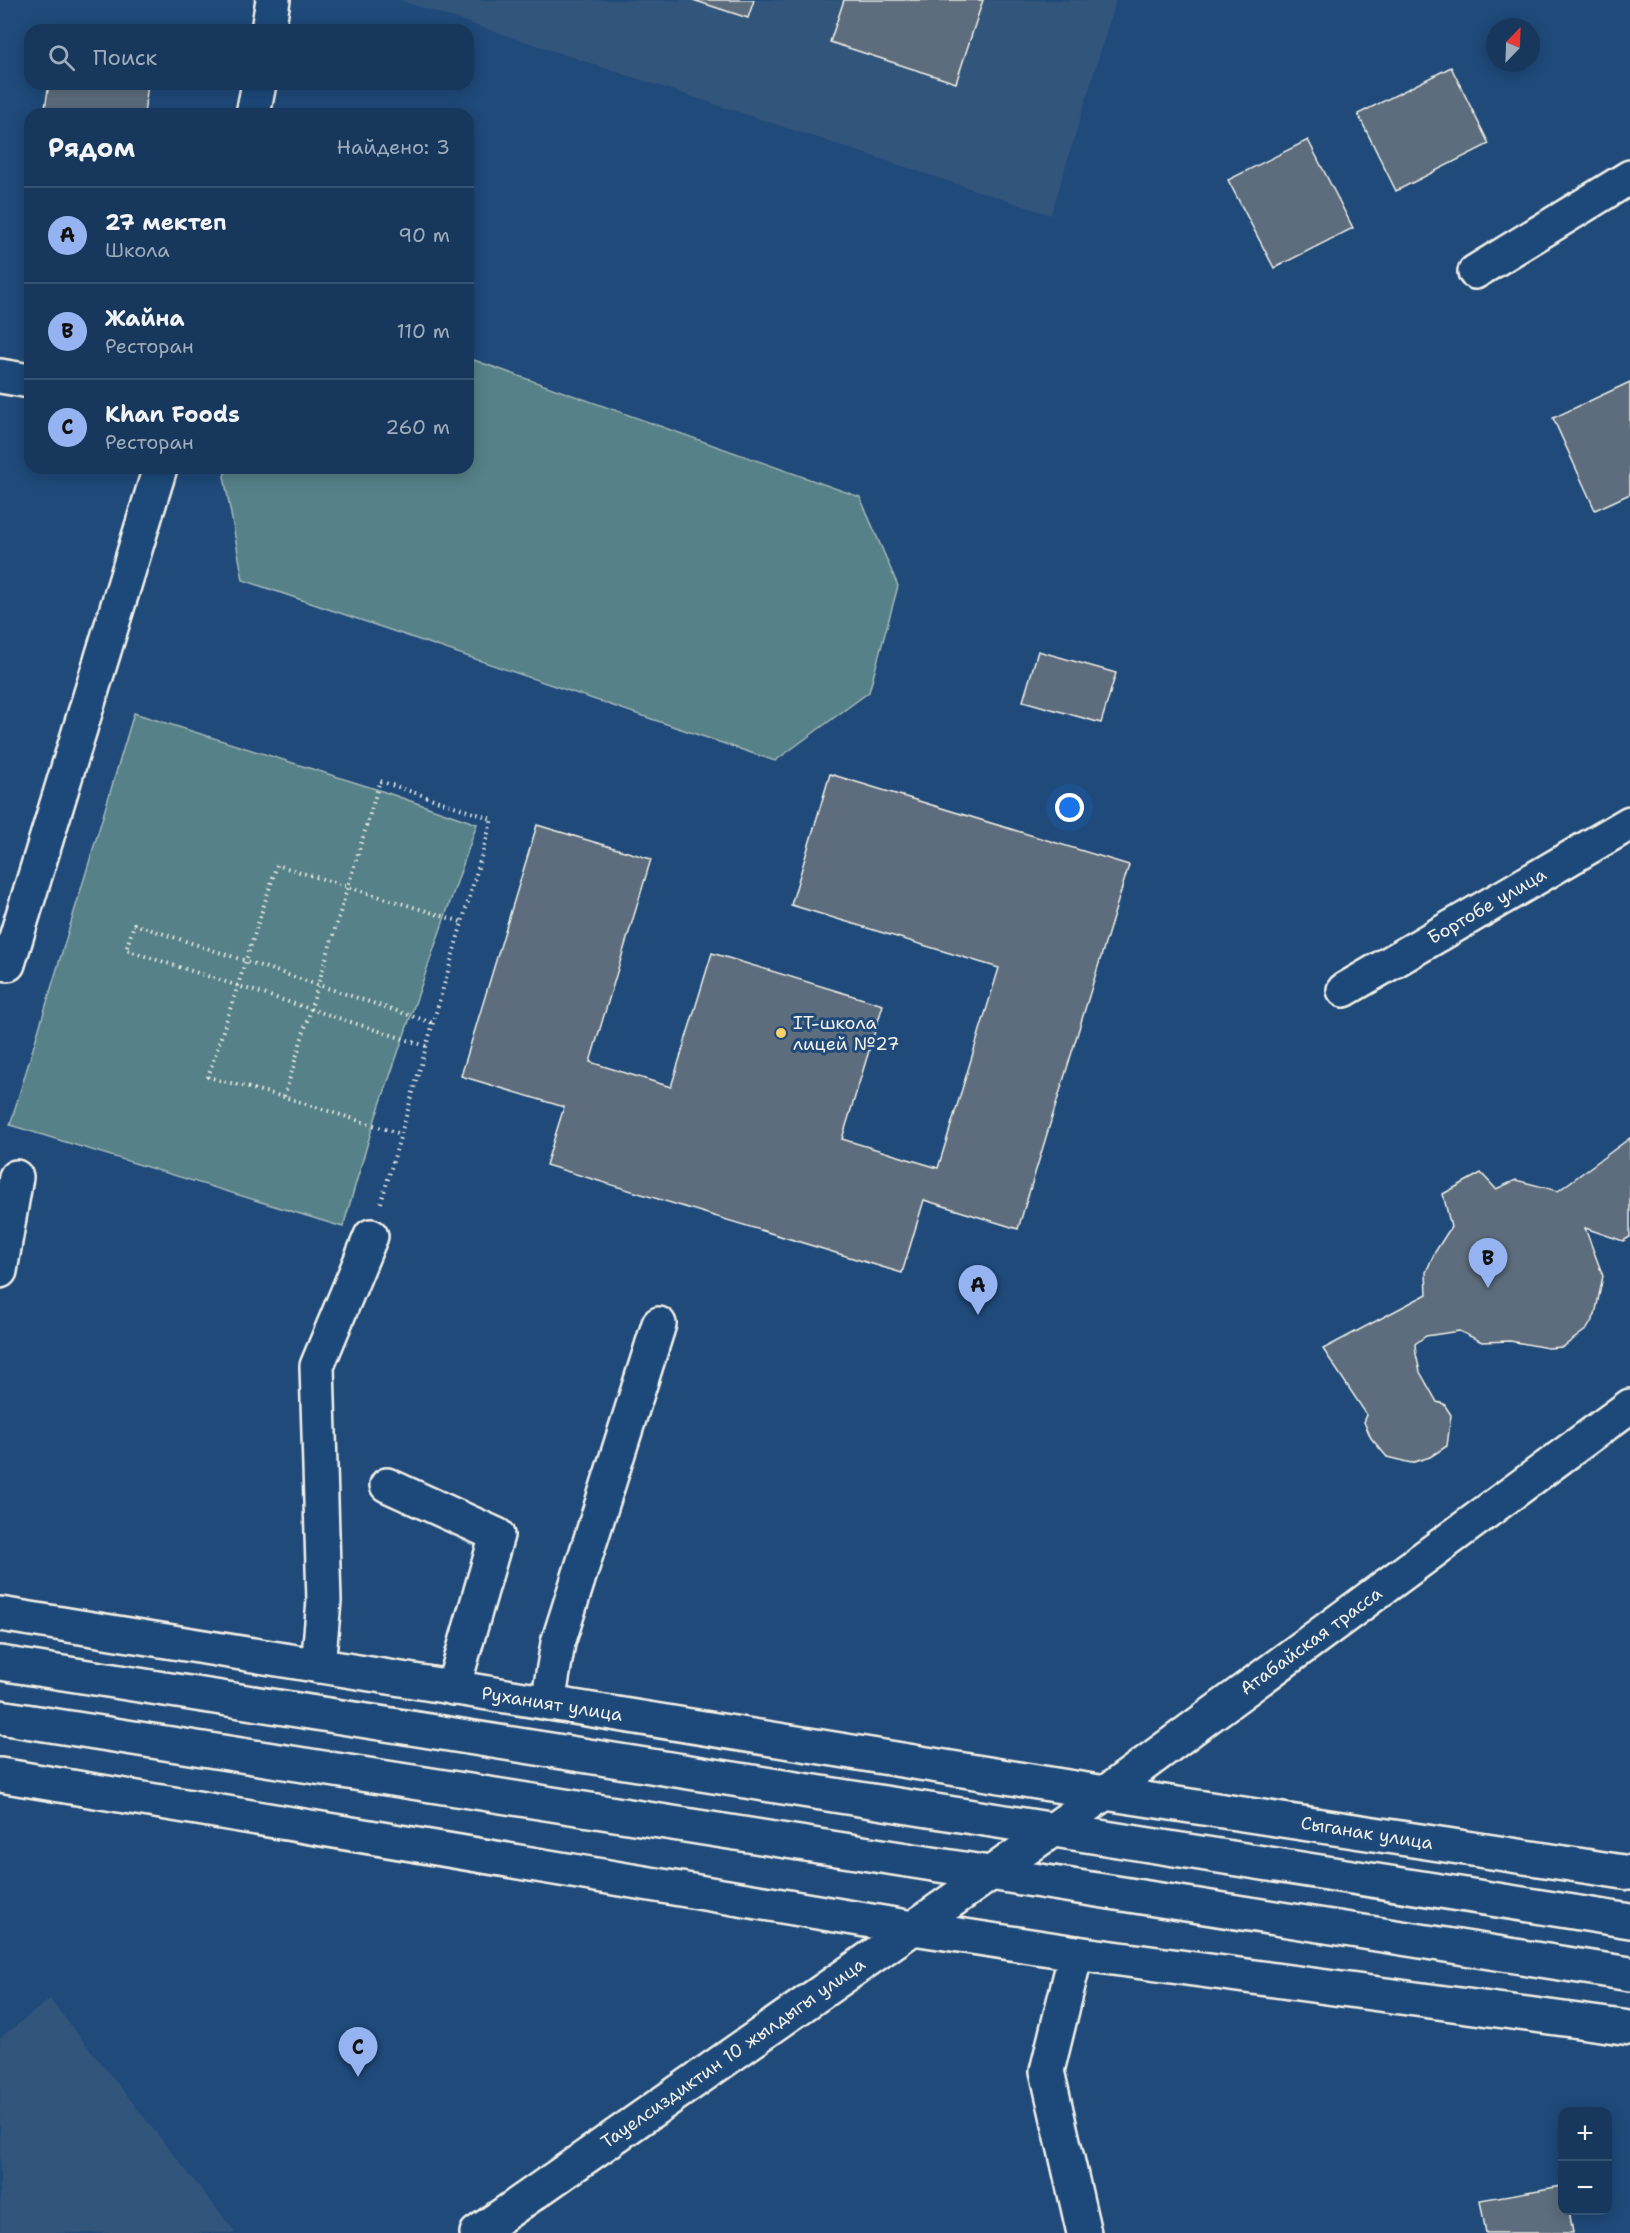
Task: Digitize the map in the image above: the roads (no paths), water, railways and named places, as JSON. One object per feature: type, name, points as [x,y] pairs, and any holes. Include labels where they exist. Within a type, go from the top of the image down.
[{"type":"main road","points":[[269,24],[273,0]]},
{"type":"main road","points":[[254,108],[257,90]]},
{"type":"main road","points":[[1475,272],[1630,177]]},
{"type":"main road","points":[[0,376],[24,380]]},
{"type":"main road","points":[[4,964],[158,474]]},
{"type":"main road","name":"Бортобе улица","points":[[1344,990],[1630,823]]},
{"type":"main road","points":[[0,1271],[16,1177]]},
{"type":"main road","points":[[318,1666],[324,1600],[317,1366],[371,1236]]},
{"type":"main road","points":[[548,1703],[558,1643],[659,1324]]},
{"type":"main road","name":"Атабайская трасса","points":[[990,1875],[1105,1793],[1630,1406]]},
{"type":"main road","points":[[387,1485],[496,1535],[453,1688]]},
{"type":"main road","name":"Руханият улица","points":[[0,1614],[1105,1793]]},
{"type":"main road","points":[[0,1663],[1630,1921]]},
{"type":"main road","points":[[0,1717],[990,1875],[1630,1974]]},
{"type":"main road","points":[[0,1775],[913,1928],[1076,1953],[1630,2028]]},
{"type":"main road","name":"Сыганак улица","points":[[1105,1793],[1630,1873]]},
{"type":"main road","name":"Тауелсиздиктин 10 жылдыгы улица","points":[[477,2233],[990,1875]]},
{"type":"main road","points":[[1076,1953],[1047,2070],[1084,2233]]},
{"type":"place","name":"IT-школа лицей №27","points":[[781,1033]]},
{"type":"place","name":"Жайна","points":[[1488,1288]]},
{"type":"place","name":"27 мектеп","points":[[978,1315]]},
{"type":"place","name":"Khan Foods","points":[[358,2077]]}]
